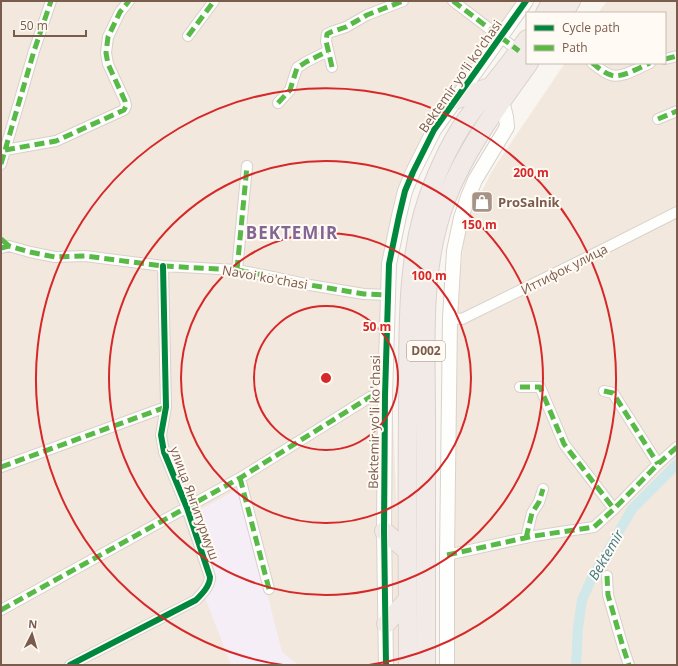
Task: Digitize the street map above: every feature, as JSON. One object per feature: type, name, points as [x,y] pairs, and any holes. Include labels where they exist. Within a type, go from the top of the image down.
[{"type":"highway","points":[[546,12],[552,1]]},
{"type":"highway","points":[[565,12],[571,1]]},
{"type":"highway","name":"D002","points":[[426,665],[426,336],[429,278],[432,254],[446,200],[457,174],[474,143],[497,93],[525,51]]},
{"type":"highway","points":[[455,100],[497,93]]},
{"type":"highway","name":"D002","points":[[408,665],[407,551],[409,322],[412,268],[418,233],[429,195],[446,154],[467,120],[497,93]]},
{"type":"highway","points":[[384,530],[407,551]]},
{"type":"highway","points":[[386,624],[408,599]]},
{"type":"street","points":[[1,164],[34,51],[51,1]]},
{"type":"street","points":[[5,150],[56,141],[124,110],[126,106],[125,101],[108,64],[106,53],[108,37],[120,12],[129,1]]},
{"type":"street","points":[[188,36],[214,1]]},
{"type":"street","points":[[332,67],[326,41],[327,34],[403,1]]},
{"type":"street","points":[[454,1],[501,37],[525,51]]},
{"type":"street","name":"Bektemir yo'li ko'chasi","points":[[386,665],[384,530],[385,395],[389,264],[399,216],[405,191],[434,130],[526,1]]},
{"type":"street","points":[[278,103],[290,90],[297,68],[306,62],[328,52]]},
{"type":"street","points":[[666,59],[677,56]]},
{"type":"street","points":[[594,64],[610,75],[616,76],[648,64]]},
{"type":"street","points":[[447,665],[450,318],[454,251],[461,218],[475,180],[507,127],[506,118],[497,93]]},
{"type":"street","points":[[658,119],[677,112]]},
{"type":"street","points":[[237,270],[247,166]]},
{"type":"street","name":"Иттифок улица","points":[[450,318],[462,319],[677,212]]},
{"type":"street","points":[[1,239],[5,247]]},
{"type":"street","name":"Navoi ko'chasi","points":[[5,247],[55,258],[85,256],[163,266],[237,270],[364,294],[388,295]]},
{"type":"street","name":"улица Янгитурмуш","points":[[70,665],[196,600],[210,582],[210,577],[186,508],[164,452],[161,435],[166,407],[163,266]]},
{"type":"street","points":[[520,386],[540,387],[564,444],[614,509]]},
{"type":"street","points":[[604,391],[613,393],[658,464]]},
{"type":"street","points":[[1,610],[240,478],[370,397],[385,395]]},
{"type":"street","points":[[1,467],[166,407]]},
{"type":"street","points":[[447,555],[534,536],[594,526],[614,509],[658,464],[677,447]]},
{"type":"street","points":[[240,478],[269,589]]},
{"type":"street","points":[[526,538],[532,513],[539,502],[543,489]]},
{"type":"street","points":[[607,576],[608,595],[629,665]]},
{"type":"shaded area","points":[[1,1],[532,1],[414,167],[388,295],[403,665],[1,665]]},
{"type":"shaded area","points":[[607,1],[677,1],[677,665],[455,665],[455,330],[465,225],[492,171],[564,64],[666,64],[666,12],[599,12]]},
{"type":"shaded area","points":[[240,488],[282,652],[298,665],[231,665],[204,595],[212,590],[217,578],[192,514]]},
{"type":"waterway","name":"Bektemir","points":[[576,665],[578,628],[582,600],[592,578],[632,509],[677,464]]},
{"type":"marked path","points":[[1,164],[34,51],[51,1]]},
{"type":"marked path","points":[[5,150],[56,141],[124,110],[126,106],[125,101],[108,64],[106,53],[108,37],[120,12],[129,1]]},
{"type":"marked path","points":[[188,36],[214,1]]},
{"type":"marked path","points":[[332,67],[326,41],[327,34],[346,27],[367,15],[403,1]]},
{"type":"marked path","points":[[453,1],[519,51]]},
{"type":"marked path","points":[[278,103],[290,90],[297,68],[328,51]]},
{"type":"marked path","points":[[666,59],[677,56]]},
{"type":"marked path","points":[[593,64],[606,73],[615,76],[625,74],[648,64]]},
{"type":"marked path","points":[[658,119],[677,111]]},
{"type":"marked path","points":[[237,270],[247,166]]},
{"type":"marked path","points":[[1,239],[9,246]]},
{"type":"marked path","points":[[1,248],[9,246],[55,257],[85,256],[163,266],[237,270],[364,294],[388,295]]},
{"type":"marked path","points":[[520,387],[540,387],[564,444],[614,509]]},
{"type":"marked path","points":[[604,391],[613,393],[658,464]]},
{"type":"marked path","points":[[1,610],[240,478],[370,397],[385,395]]},
{"type":"marked path","points":[[1,467],[166,407]]},
{"type":"marked path","points":[[447,555],[534,536],[594,527],[677,447]]},
{"type":"marked path","points":[[240,478],[269,589]]},
{"type":"marked path","points":[[526,538],[532,513],[539,502],[543,489]]},
{"type":"marked path","points":[[607,576],[608,595],[629,665]]},
{"type":"cycle path","points":[[386,665],[384,531],[385,395],[389,264],[399,216],[405,191],[434,130],[526,1]]},
{"type":"cycle path","points":[[70,665],[196,600],[205,590],[210,580],[187,508],[164,452],[161,435],[166,407],[163,266]]},
{"type":"place","name":"ProSalnik","points":[[482,202]]},
{"type":"district","name":"BEKTEMIR","points":[[292,233]]}]
